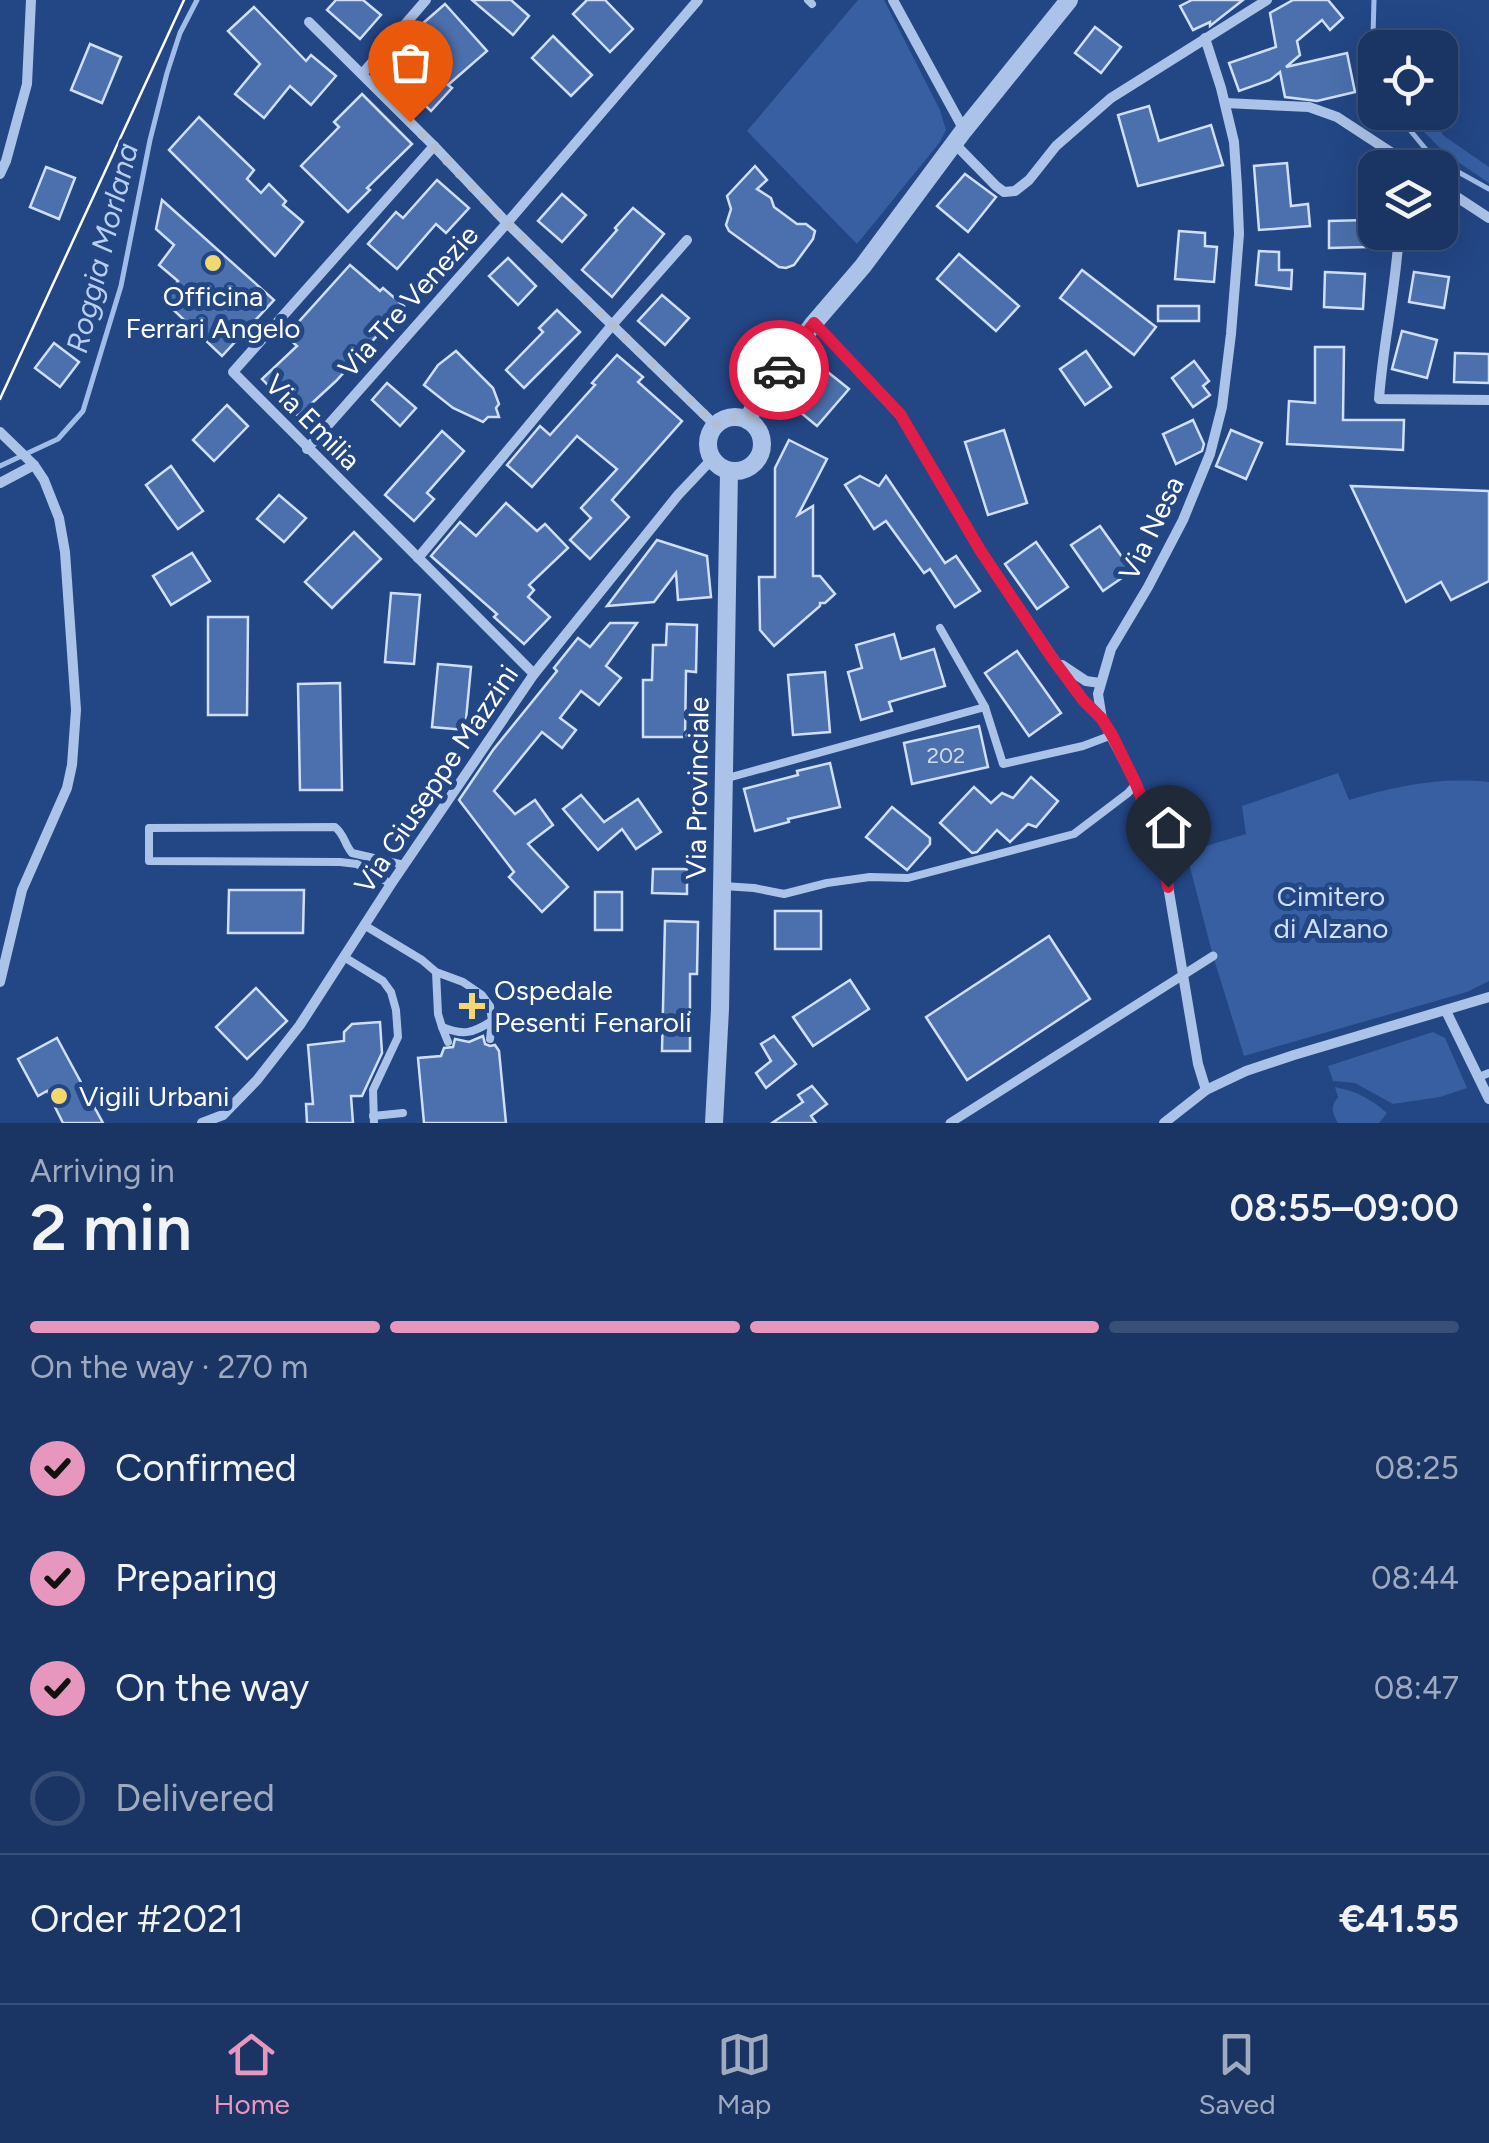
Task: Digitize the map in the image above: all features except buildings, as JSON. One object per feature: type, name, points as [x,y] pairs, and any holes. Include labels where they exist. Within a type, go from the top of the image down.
[{"type":"street","points":[[0,174],[26,84],[31,0]]},
{"type":"street","points":[[362,74],[426,0]]},
{"type":"street","name":"Via Tre Venezie","points":[[307,449],[698,0]]},
{"type":"street","points":[[893,0],[959,137],[1004,192],[1015,191],[1029,180],[1056,146],[1111,98],[1267,0]]},
{"type":"street","points":[[747,420],[814,323],[1070,0]]},
{"type":"street","points":[[309,22],[507,223],[715,425]]},
{"type":"street","name":"Via Nesa","points":[[1205,38],[1234,142],[1239,234],[1222,407],[1210,454],[1183,520],[1111,648],[1098,694],[1102,719],[1136,784],[1162,850],[1198,1064],[1206,1090]]},
{"type":"street","points":[[1225,103],[1309,107],[1338,117],[1390,150]]},
{"type":"street","name":"Via Emilia","points":[[434,146],[233,372],[534,674]]},
{"type":"street","points":[[1458,198],[1489,218]]},
{"type":"street","points":[[418,558],[686,240]]},
{"type":"street","points":[[1398,250],[1379,400],[1489,400]]},
{"type":"street","points":[[814,323],[900,414],[980,550],[1052,658],[1102,719]]},
{"type":"street","points":[[723,419],[747,420],[760,434],[758,457],[748,468],[729,471],[712,459],[707,442],[715,425],[723,419]]},
{"type":"street","points":[[0,432],[34,465],[53,500],[63,536],[76,729],[67,788],[22,890],[0,982]]},
{"type":"street","name":"Via Giuseppe Mazzini","points":[[202,1123],[225,1119],[257,1080],[300,1024],[534,674],[678,495],[712,459]]},
{"type":"street","points":[[0,482],[34,465]]},
{"type":"street","name":"Via Provinciale","points":[[729,471],[716,1114],[729,1123]]},
{"type":"street","points":[[1052,658],[1086,681],[1100,683]]},
{"type":"street","points":[[950,1123],[1213,956]]},
{"type":"street","points":[[1164,1123],[1206,1090],[1246,1071],[1489,997]]},
{"type":"street","points":[[1446,1011],[1484,1075],[1489,1099]]},
{"type":"lane","points":[[940,628],[985,707],[1003,764],[1112,735]]},
{"type":"lane","points":[[724,778],[985,707]]},
{"type":"lane","points":[[723,886],[784,894],[870,877],[908,878],[1074,834],[1136,784]]},
{"type":"lane","points":[[391,884],[357,864],[340,862],[148,862],[149,828],[336,827],[344,834],[352,853],[404,865]]},
{"type":"lane","points":[[340,862],[347,848]]},
{"type":"lane","points":[[364,925],[436,972],[463,982],[482,995],[490,1006],[490,1039]]},
{"type":"lane","points":[[344,957],[383,980],[390,992],[398,1037],[373,1090],[373,1120],[403,1114]]},
{"type":"lane","points":[[436,972],[438,1014],[448,1042]]},
{"type":"lane","points":[[442,1027],[470,1033],[492,1021]]},
{"type":"green space","points":[[858,0],[884,0],[940,110],[946,130],[857,244],[747,131]]},
{"type":"green space","points":[[1422,130],[1440,130],[1489,167],[1489,183],[1458,162],[1458,150],[1442,150]]},
{"type":"green space","name":"Cimitero di Alzano","points":[[1338,773],[1349,800],[1418,784],[1489,782],[1489,981],[1467,992],[1244,1056],[1186,852],[1246,834],[1242,806]]},
{"type":"green space","points":[[1433,1032],[1445,1038],[1467,1088],[1440,1097],[1393,1104],[1355,1083],[1333,1081],[1328,1066]]},
{"type":"green space","points":[[1335,1087],[1363,1096],[1387,1113],[1379,1123],[1338,1123],[1333,1110],[1338,1097]]},
{"type":"waterway","name":"Roggia Morlana","points":[[0,466],[58,439],[83,411],[121,286],[167,73],[180,33],[197,0]]},
{"type":"waterway","points":[[1373,30],[1374,0]]},
{"type":"waterway","points":[[1410,130],[1433,158],[1489,189]]},
{"type":"tram line","points":[[0,399],[184,0]]},
{"type":"way so far","points":[[410,122],[507,223],[715,425],[732,417],[747,420],[779,370]]},
{"type":"place","name":"Officina Ferrari Angelo","points":[[213,263]]},
{"type":"place","name":"Ospedale Pesenti Fenaroli","points":[[472,1006]]},
{"type":"place","name":"Vigili Urbani","points":[[59,1096]]},
{"type":"route","points":[[779,370],[814,323],[900,414],[980,550],[1052,658],[1112,735],[1162,850],[1168,887]]}]
